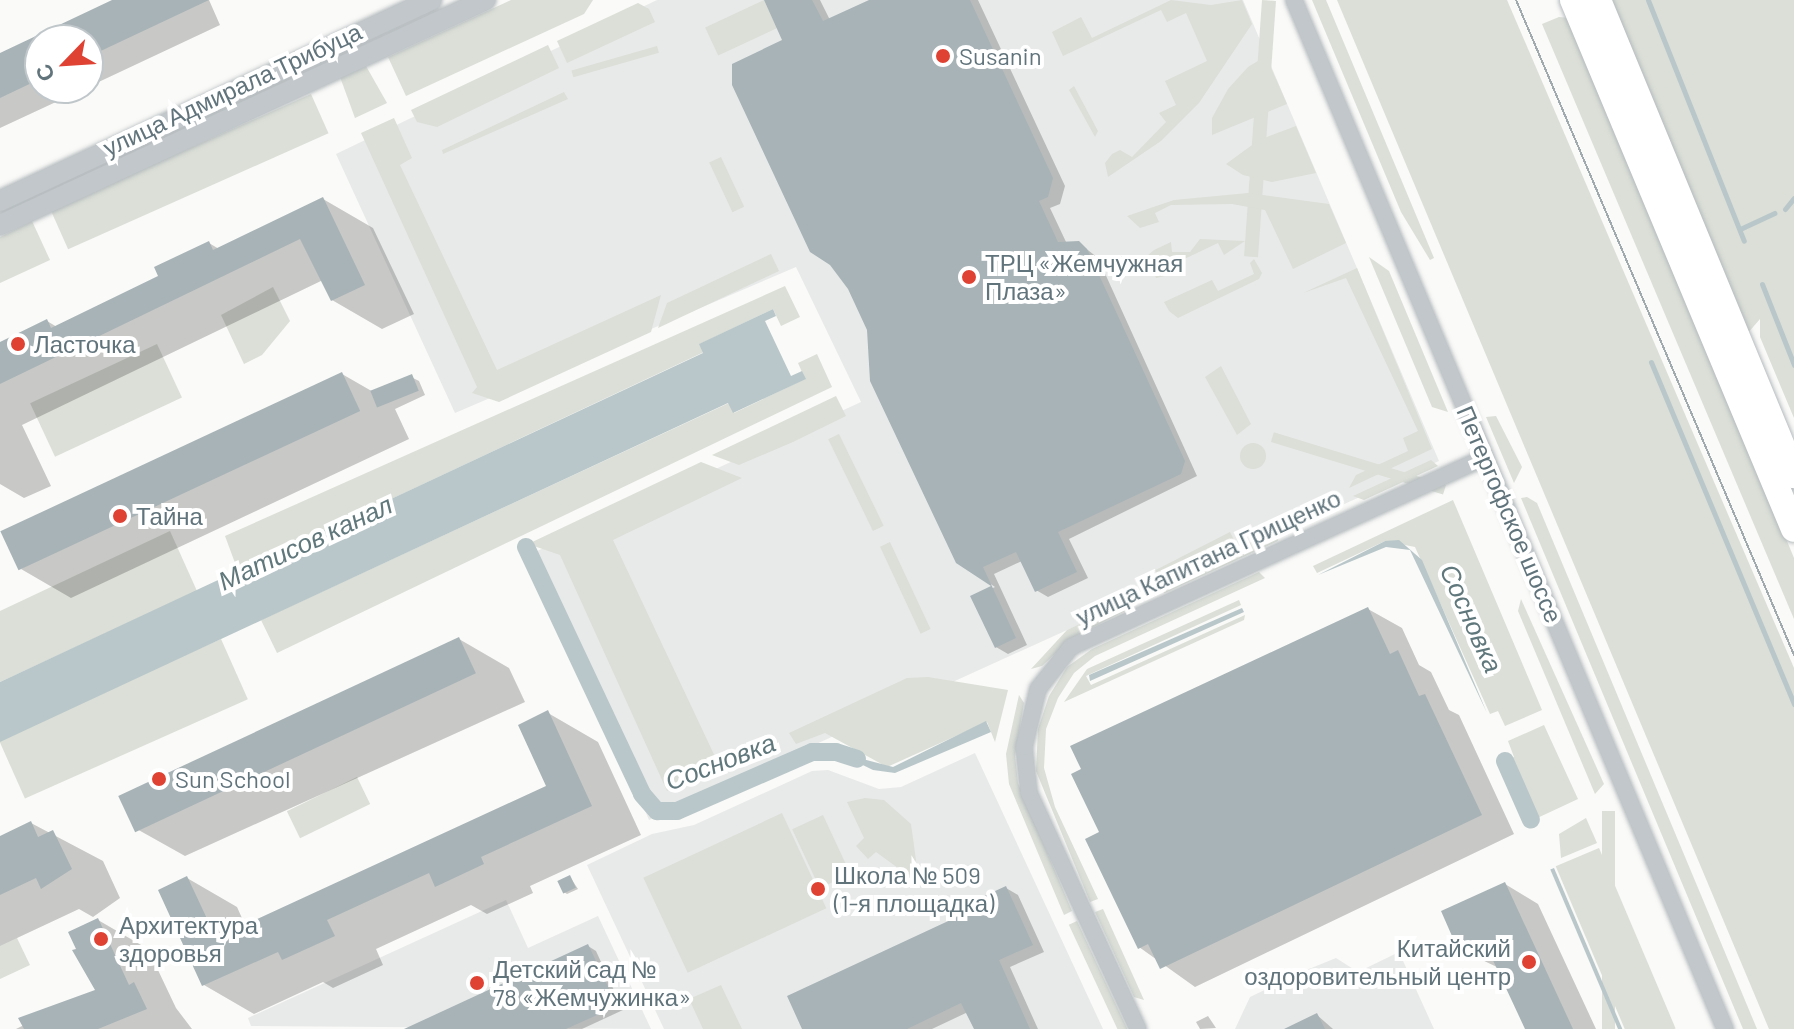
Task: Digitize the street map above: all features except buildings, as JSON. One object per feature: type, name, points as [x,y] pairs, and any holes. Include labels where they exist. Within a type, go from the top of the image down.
[{"type":"main road","points":[[1573,0],[1794,529]]},
{"type":"main road","points":[[1598,0],[1794,475]]},
{"type":"street","name":"улица Адмирала Трибуца","points":[[0,201],[432,0]]},
{"type":"street","name":"улица Адмирала Трибуца","points":[[0,225],[485,0]]},
{"type":"street","name":"Петергофское шоссе","points":[[1294,0],[1725,1029]]},
{"type":"street","name":"улица Капитана Грищенко","points":[[1138,1029],[1029,793],[1024,747],[1038,689],[1071,647],[1486,457]]},
{"type":"shaded area","points":[[511,0],[593,0],[584,14],[406,96],[388,57]]},
{"type":"shaded area","points":[[657,0],[1243,0],[1439,461],[649,820],[535,552],[861,402],[796,267],[455,413],[336,154]]},
{"type":"shaded area","points":[[764,0],[777,28],[718,56],[705,27]]},
{"type":"shaded area","points":[[1171,0],[1211,5],[1242,0],[1252,24],[1199,103],[1161,141],[1108,177],[1105,163],[1112,154],[1120,150],[1132,157],[1166,122],[1159,113],[1176,105],[1165,81],[1207,61],[1186,13],[1167,22],[1161,10],[1063,56],[1052,32],[1081,17],[1092,38]]},
{"type":"shaded area","points":[[1262,0],[1276,1],[1258,257],[1244,256]]},
{"type":"shaded area","points":[[1312,0],[1326,0],[1434,258],[1430,260],[1401,212]]},
{"type":"shaded area","points":[[1337,0],[1507,0],[1794,668],[1794,1029],[1769,1029]]},
{"type":"shaded area","points":[[1612,0],[1794,0],[1794,418],[1760,337],[1760,319],[1747,334]]},
{"type":"shaded area","points":[[638,3],[649,9],[655,22],[567,63],[557,41]]},
{"type":"shaded area","points":[[1559,17],[1571,18],[1794,558],[1794,619],[1542,24]]},
{"type":"shaded area","points":[[548,45],[559,68],[437,127],[417,122],[411,110]]},
{"type":"shaded area","points":[[657,46],[659,53],[573,77],[571,71]]},
{"type":"shaded area","points":[[1266,56],[1287,104],[1212,135],[1212,118],[1228,89],[1248,67]]},
{"type":"shaded area","points":[[366,66],[387,103],[355,118],[340,77]]},
{"type":"shaded area","points":[[1074,86],[1098,131],[1095,137],[1069,90]]},
{"type":"shaded area","points":[[564,92],[568,99],[443,154],[442,150]]},
{"type":"shaded area","points":[[311,94],[328,133],[68,249],[51,210]]},
{"type":"shaded area","points":[[394,118],[412,158],[400,165],[497,370],[661,295],[651,332],[499,402],[472,393],[477,387],[361,133]]},
{"type":"shaded area","points":[[1296,126],[1316,173],[1272,182],[1243,175],[1226,164],[1259,140]]},
{"type":"shaded area","points":[[721,157],[744,207],[732,212],[709,162]]},
{"type":"shaded area","points":[[1248,193],[1329,204],[1346,243],[1293,269],[1265,210],[1232,204],[1171,205],[1155,213],[1159,222],[1140,228],[1127,216],[1174,200]]},
{"type":"shaded area","points":[[32,221],[50,260],[0,283],[0,237]]},
{"type":"shaded area","points":[[1200,239],[1245,241],[1224,255],[1218,243],[1176,263],[1178,273],[1156,278],[1147,256],[1171,242],[1172,252],[1190,252]]},
{"type":"shaded area","points":[[771,254],[779,271],[658,328],[667,303]]},
{"type":"shaded area","points":[[1369,257],[1389,271],[1448,412],[1432,407]]},
{"type":"shaded area","points":[[1254,259],[1262,273],[1259,279],[1178,318],[1164,302],[1212,280],[1218,291],[1254,274],[1250,263]]},
{"type":"shaded area","points":[[1357,268],[1432,449],[1349,488],[1356,475],[1408,451],[1403,438],[1418,431],[1346,278],[1303,293]]},
{"type":"shaded area","points":[[785,286],[800,317],[781,326],[773,309],[700,344],[704,352],[238,571],[225,536]]},
{"type":"shaded area","points":[[273,287],[290,321],[262,355],[244,364],[221,315]]},
{"type":"shaded area","points":[[157,344],[182,397],[55,457],[30,403]]},
{"type":"shaded area","points":[[817,354],[832,387],[277,653],[261,620],[729,403],[734,413],[805,379],[798,363]]},
{"type":"shaded area","points":[[1221,366],[1251,424],[1237,435],[1205,377]]},
{"type":"shaded area","points":[[836,396],[846,416],[793,442],[739,465],[712,455]]},
{"type":"shaded area","points":[[1496,416],[1522,467],[1514,483],[1486,417]]},
{"type":"shaded area","points":[[1274,432],[1446,485],[1443,495],[1271,442]]},
{"type":"shaded area","points":[[839,434],[884,526],[873,531],[828,439]]},
{"type":"shaded area","points":[[1253,443],[1262,447],[1266,456],[1262,465],[1253,469],[1244,465],[1240,456],[1244,447]]},
{"type":"shaded area","points":[[1431,460],[1438,466],[1364,500],[1353,496]]},
{"type":"shaded area","points":[[701,462],[742,478],[613,540],[719,765],[667,791],[560,555],[528,544]]},
{"type":"shaded area","points":[[1527,497],[1537,503],[1757,1029],[1743,1029],[1521,498]]},
{"type":"shaded area","points":[[1453,500],[1542,710],[1505,726],[1498,711],[1490,714],[1415,547],[1385,541],[1317,573],[1313,566]]},
{"type":"shaded area","points":[[1280,528],[1278,541],[1165,593],[1154,588]]},
{"type":"shaded area","points":[[170,531],[197,591],[0,682],[0,611]]},
{"type":"shaded area","points":[[1230,532],[1235,542],[1160,580],[1155,570]]},
{"type":"shaded area","points":[[890,542],[931,629],[921,634],[880,547]]},
{"type":"shaded area","points":[[1259,572],[1265,578],[1095,656],[1074,673],[1058,698],[1046,729],[1044,768],[1055,807],[1098,899],[1090,902],[1036,771],[1038,729],[1049,696],[1067,667],[1092,649]]},
{"type":"shaded area","points":[[1136,597],[1131,608],[1072,638],[1042,666],[1031,669],[1067,630]]},
{"type":"shaded area","points":[[1521,599],[1604,784],[1595,794],[1518,611]]},
{"type":"shaded area","points":[[1239,600],[1241,605],[1086,676],[1091,685],[1245,615],[1244,620],[1064,702],[1087,669]]},
{"type":"shaded area","points":[[221,639],[248,699],[25,799],[0,737]]},
{"type":"shaded area","points":[[928,677],[1008,690],[995,742],[987,722],[887,767],[825,733],[796,744],[789,733],[907,678]]},
{"type":"shaded area","points":[[1019,695],[1024,703],[1015,756],[1018,783],[1072,911],[1064,915],[1009,784],[1006,754]]},
{"type":"shaded area","points":[[1544,725],[1578,799],[1533,820],[1507,760],[1514,757],[1508,741]]},
{"type":"shaded area","name":"Школа № 509 (1-я площадка)","points":[[975,753],[1103,1029],[664,1029],[587,865],[652,834],[694,825],[812,771],[828,770],[879,789],[901,787]]},
{"type":"shaded area","points":[[357,777],[370,804],[300,838],[287,811]]},
{"type":"shaded area","points":[[865,798],[884,800],[911,824],[916,860],[909,876],[876,852],[868,859],[856,846],[864,838],[847,802]]},
{"type":"shaded area","points":[[1602,811],[1615,811],[1615,1029],[1602,1029]]},
{"type":"shaded area","points":[[782,813],[826,908],[688,973],[643,878]]},
{"type":"shaded area","points":[[823,815],[850,874],[820,888],[792,829]]},
{"type":"shaded area","points":[[1586,818],[1597,843],[1561,858],[1559,834]]},
{"type":"shaded area","points":[[1599,848],[1676,1028],[1625,1029],[1556,866]]},
{"type":"shaded area","name":"Детский сад № 78 «Жемчужинка»","points":[[506,900],[528,948],[598,916],[651,1029],[251,1026],[248,1018]]},
{"type":"shaded area","points":[[1103,909],[1144,1000],[1134,997],[1095,912]]},
{"type":"shaded area","points":[[1077,921],[1127,1029],[1117,1029],[1069,925]]},
{"type":"shaded area","points":[[17,938],[30,965],[0,979],[0,946]]},
{"type":"shaded area","points":[[1399,952],[1434,1029],[1235,1029],[1250,997],[1304,971],[1336,958],[1358,972]]},
{"type":"shaded area","points":[[721,985],[742,1029],[703,1029],[689,999]]},
{"type":"water","name":"Матисов канал","points":[[773,309],[776,316],[765,321],[791,376],[802,371],[806,379],[733,413],[728,403],[0,742],[0,682],[703,353],[699,344]]},
{"type":"water","points":[[1399,540],[1422,560],[1487,713],[1410,550],[1386,547],[1318,575],[1385,541]]},
{"type":"water","points":[[1242,608],[1244,612],[1090,681],[1089,675]]},
{"type":"water","points":[[986,721],[991,732],[895,773],[873,770],[836,752],[893,767]]},
{"type":"water","points":[[1554,868],[1622,1029],[1618,1029],[1550,870]]},
{"type":"waterway","points":[[1648,0],[1744,241]]},
{"type":"waterway","points":[[1785,209],[1794,198]]},
{"type":"waterway","points":[[1740,229],[1775,213]]},
{"type":"waterway","points":[[1762,284],[1794,365]]},
{"type":"waterway","points":[[1651,362],[1794,704]]},
{"type":"waterway","name":"Сосновка","points":[[526,547],[642,794],[657,811],[677,811],[812,752],[836,752],[857,759]]},
{"type":"waterway","name":"Сосновка","points":[[1505,761],[1531,820]]},
{"type":"tram line","points":[[1516,0],[1794,655]]},
{"type":"place","name":"Susanin","points":[[943,56]]},
{"type":"place","name":"ТРЦ «Жемчужная Плаза»","points":[[969,277]]},
{"type":"place","name":"Ласточка","points":[[18,344]]},
{"type":"place","name":"Тайна","points":[[120,516]]},
{"type":"place","name":"Sun School","points":[[159,779]]},
{"type":"place","name":"Школа № 509 (1-я площадка)","points":[[818,889]]},
{"type":"place","name":"Архитектура здоровья","points":[[101,939]]},
{"type":"place","name":"Китайский оздоровительный центр","points":[[1529,962]]},
{"type":"place","name":"Детский сад № 78 «Жемчужинка»","points":[[477,983]]}]
